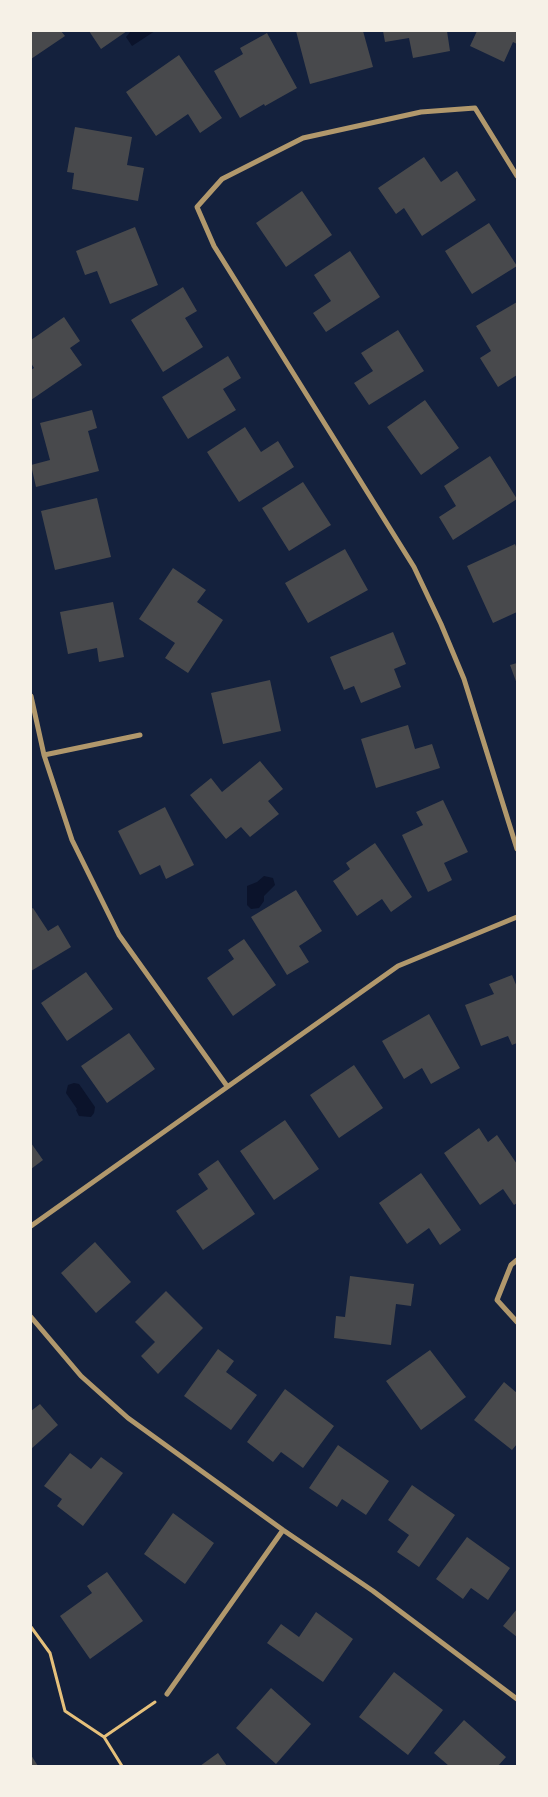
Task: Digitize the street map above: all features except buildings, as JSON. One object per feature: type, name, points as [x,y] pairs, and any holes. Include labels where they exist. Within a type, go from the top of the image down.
[{"type":"street","points":[[517,176],[475,108],[420,112],[303,138],[222,179],[197,207],[214,246],[414,567],[464,679],[517,849]]},
{"type":"street","points":[[31,696],[44,755],[72,840],[119,935],[227,1086]]},
{"type":"street","points":[[44,755],[140,735]]},
{"type":"street","points":[[31,1226],[398,966],[517,917]]},
{"type":"street","points":[[517,1260],[511,1265],[498,1300],[517,1322]]},
{"type":"street","points":[[31,1317],[81,1376],[128,1418],[283,1530],[374,1591],[517,1699]]},
{"type":"street","points":[[167,1694],[283,1530]]},
{"type":"path","points":[[31,1627],[50,1653],[65,1711],[104,1737],[122,1766]]},
{"type":"path","points":[[104,1737],[167,1694]]},
{"type":"water","points":[[131,31],[155,31],[132,46],[126,37]]},
{"type":"water","points":[[264,876],[273,878],[275,885],[264,896],[264,901],[259,908],[251,909],[247,905],[247,886],[257,882]]},
{"type":"water","points":[[79,1084],[95,1107],[91,1117],[79,1116],[77,1109],[66,1093],[68,1085]]}]
